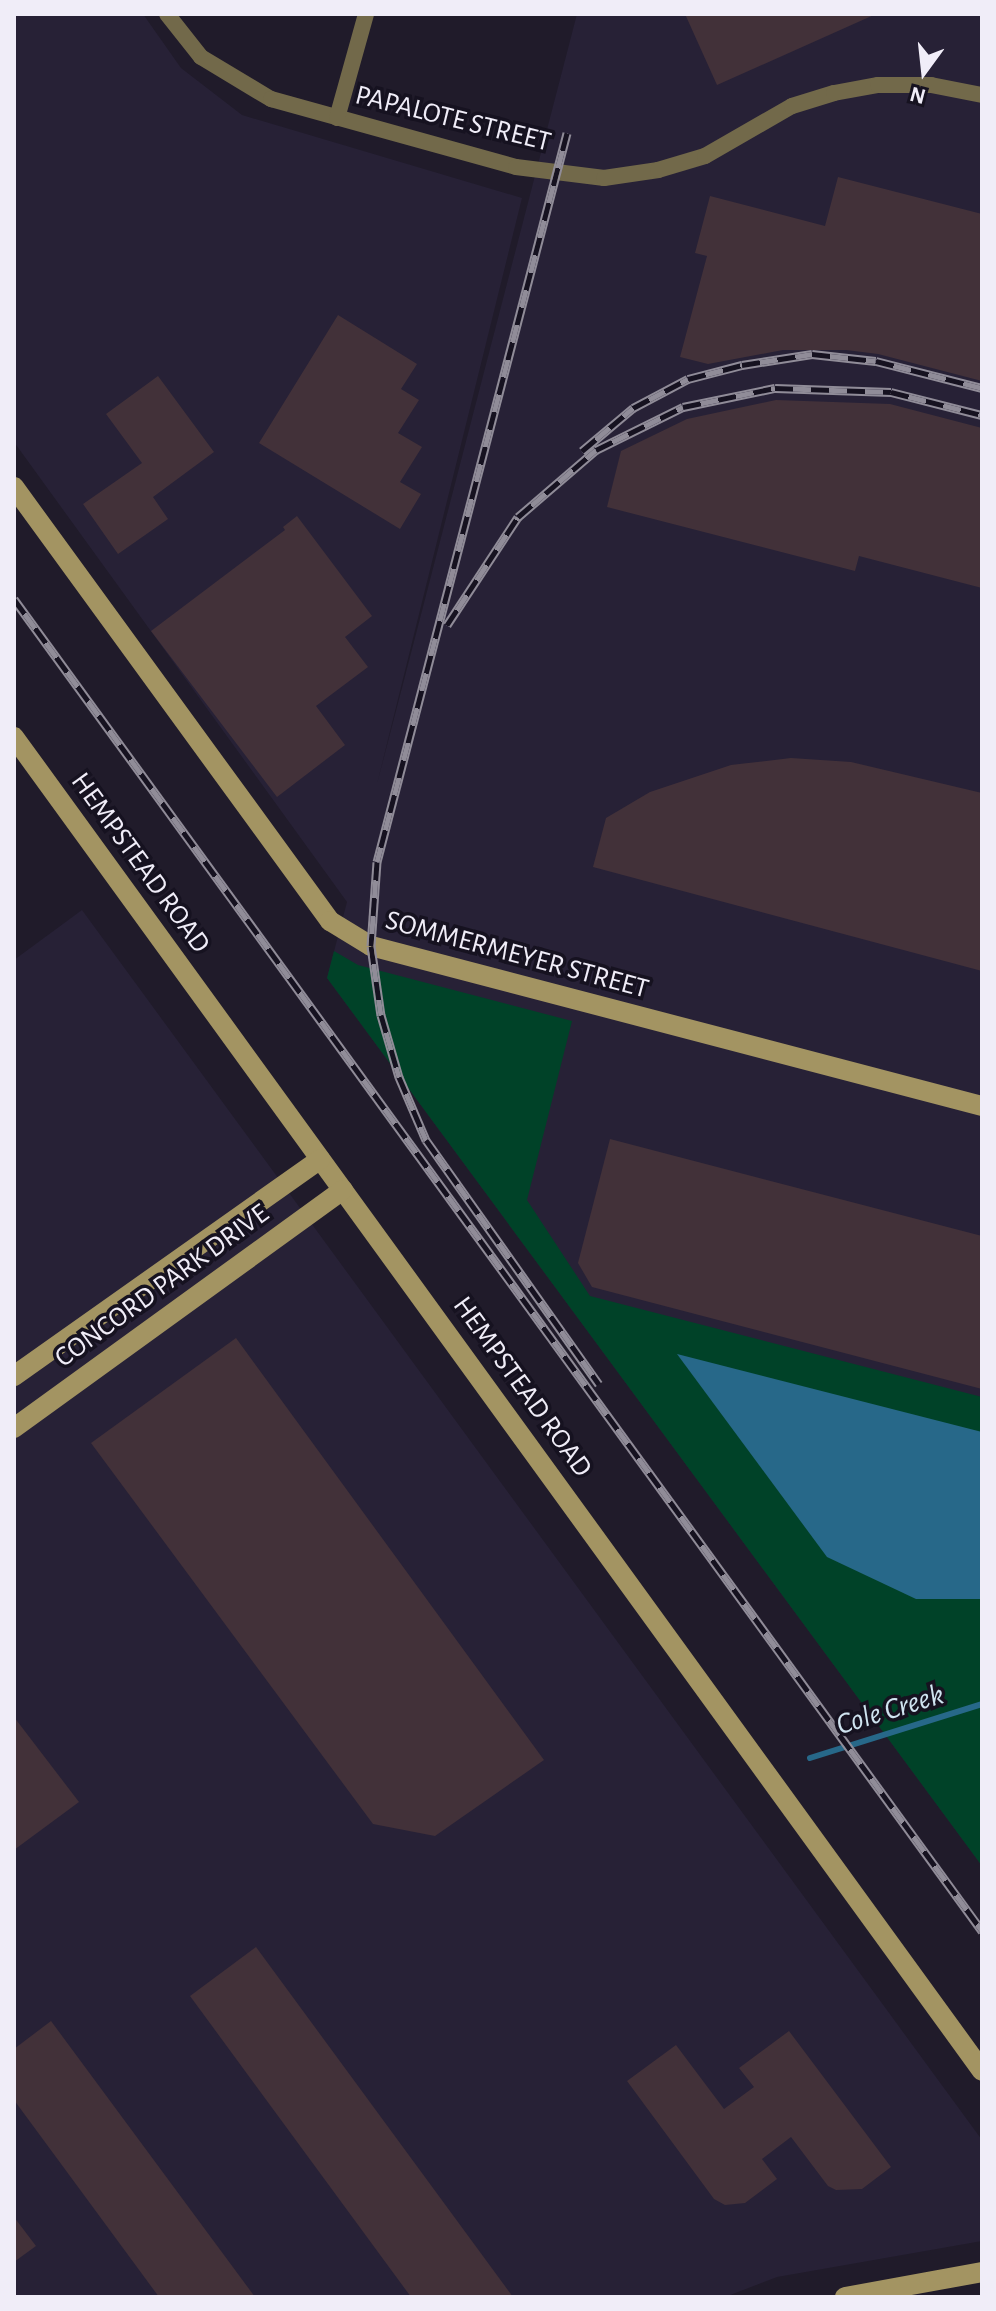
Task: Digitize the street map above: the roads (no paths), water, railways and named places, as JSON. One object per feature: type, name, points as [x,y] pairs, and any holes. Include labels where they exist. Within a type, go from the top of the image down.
[{"type":"street","name":"PAPALOTE STREET","points":[[167,14],[201,57],[271,99],[516,167],[604,178],[658,170],[705,156],[792,106],[834,93],[878,85],[931,85],[982,95]]},
{"type":"street","points":[[337,118],[366,14]]},
{"type":"street","name":"SOMMERMEYER STREET","points":[[14,487],[330,921],[371,946],[982,1106]]},
{"type":"street","name":"HEMPSTEAD ROAD","points":[[14,737],[982,2071]]},
{"type":"street","name":"CONCORD PARK DRIVE","points":[[14,1376],[320,1159]]},
{"type":"street","name":"CONCORD PARK DRIVE","points":[[15,1426],[343,1190]]},
{"type":"street","points":[[845,2297],[982,2272]]},
{"type":"water","points":[[677,1354],[982,1432],[982,1599],[916,1599],[827,1557]]},
{"type":"waterway","name":"Cole Creek","points":[[810,1758],[982,1704]]},
{"type":"railway","points":[[567,133],[377,862],[371,946],[381,1015],[399,1077],[426,1140],[599,1384]]},
{"type":"railway","points":[[582,451],[633,408],[688,379],[742,365],[812,354],[876,361],[982,388]]},
{"type":"railway","points":[[447,625],[518,517],[596,450],[683,407],[775,388],[891,392],[982,415]]},
{"type":"railway","points":[[14,599],[982,1931]]}]
